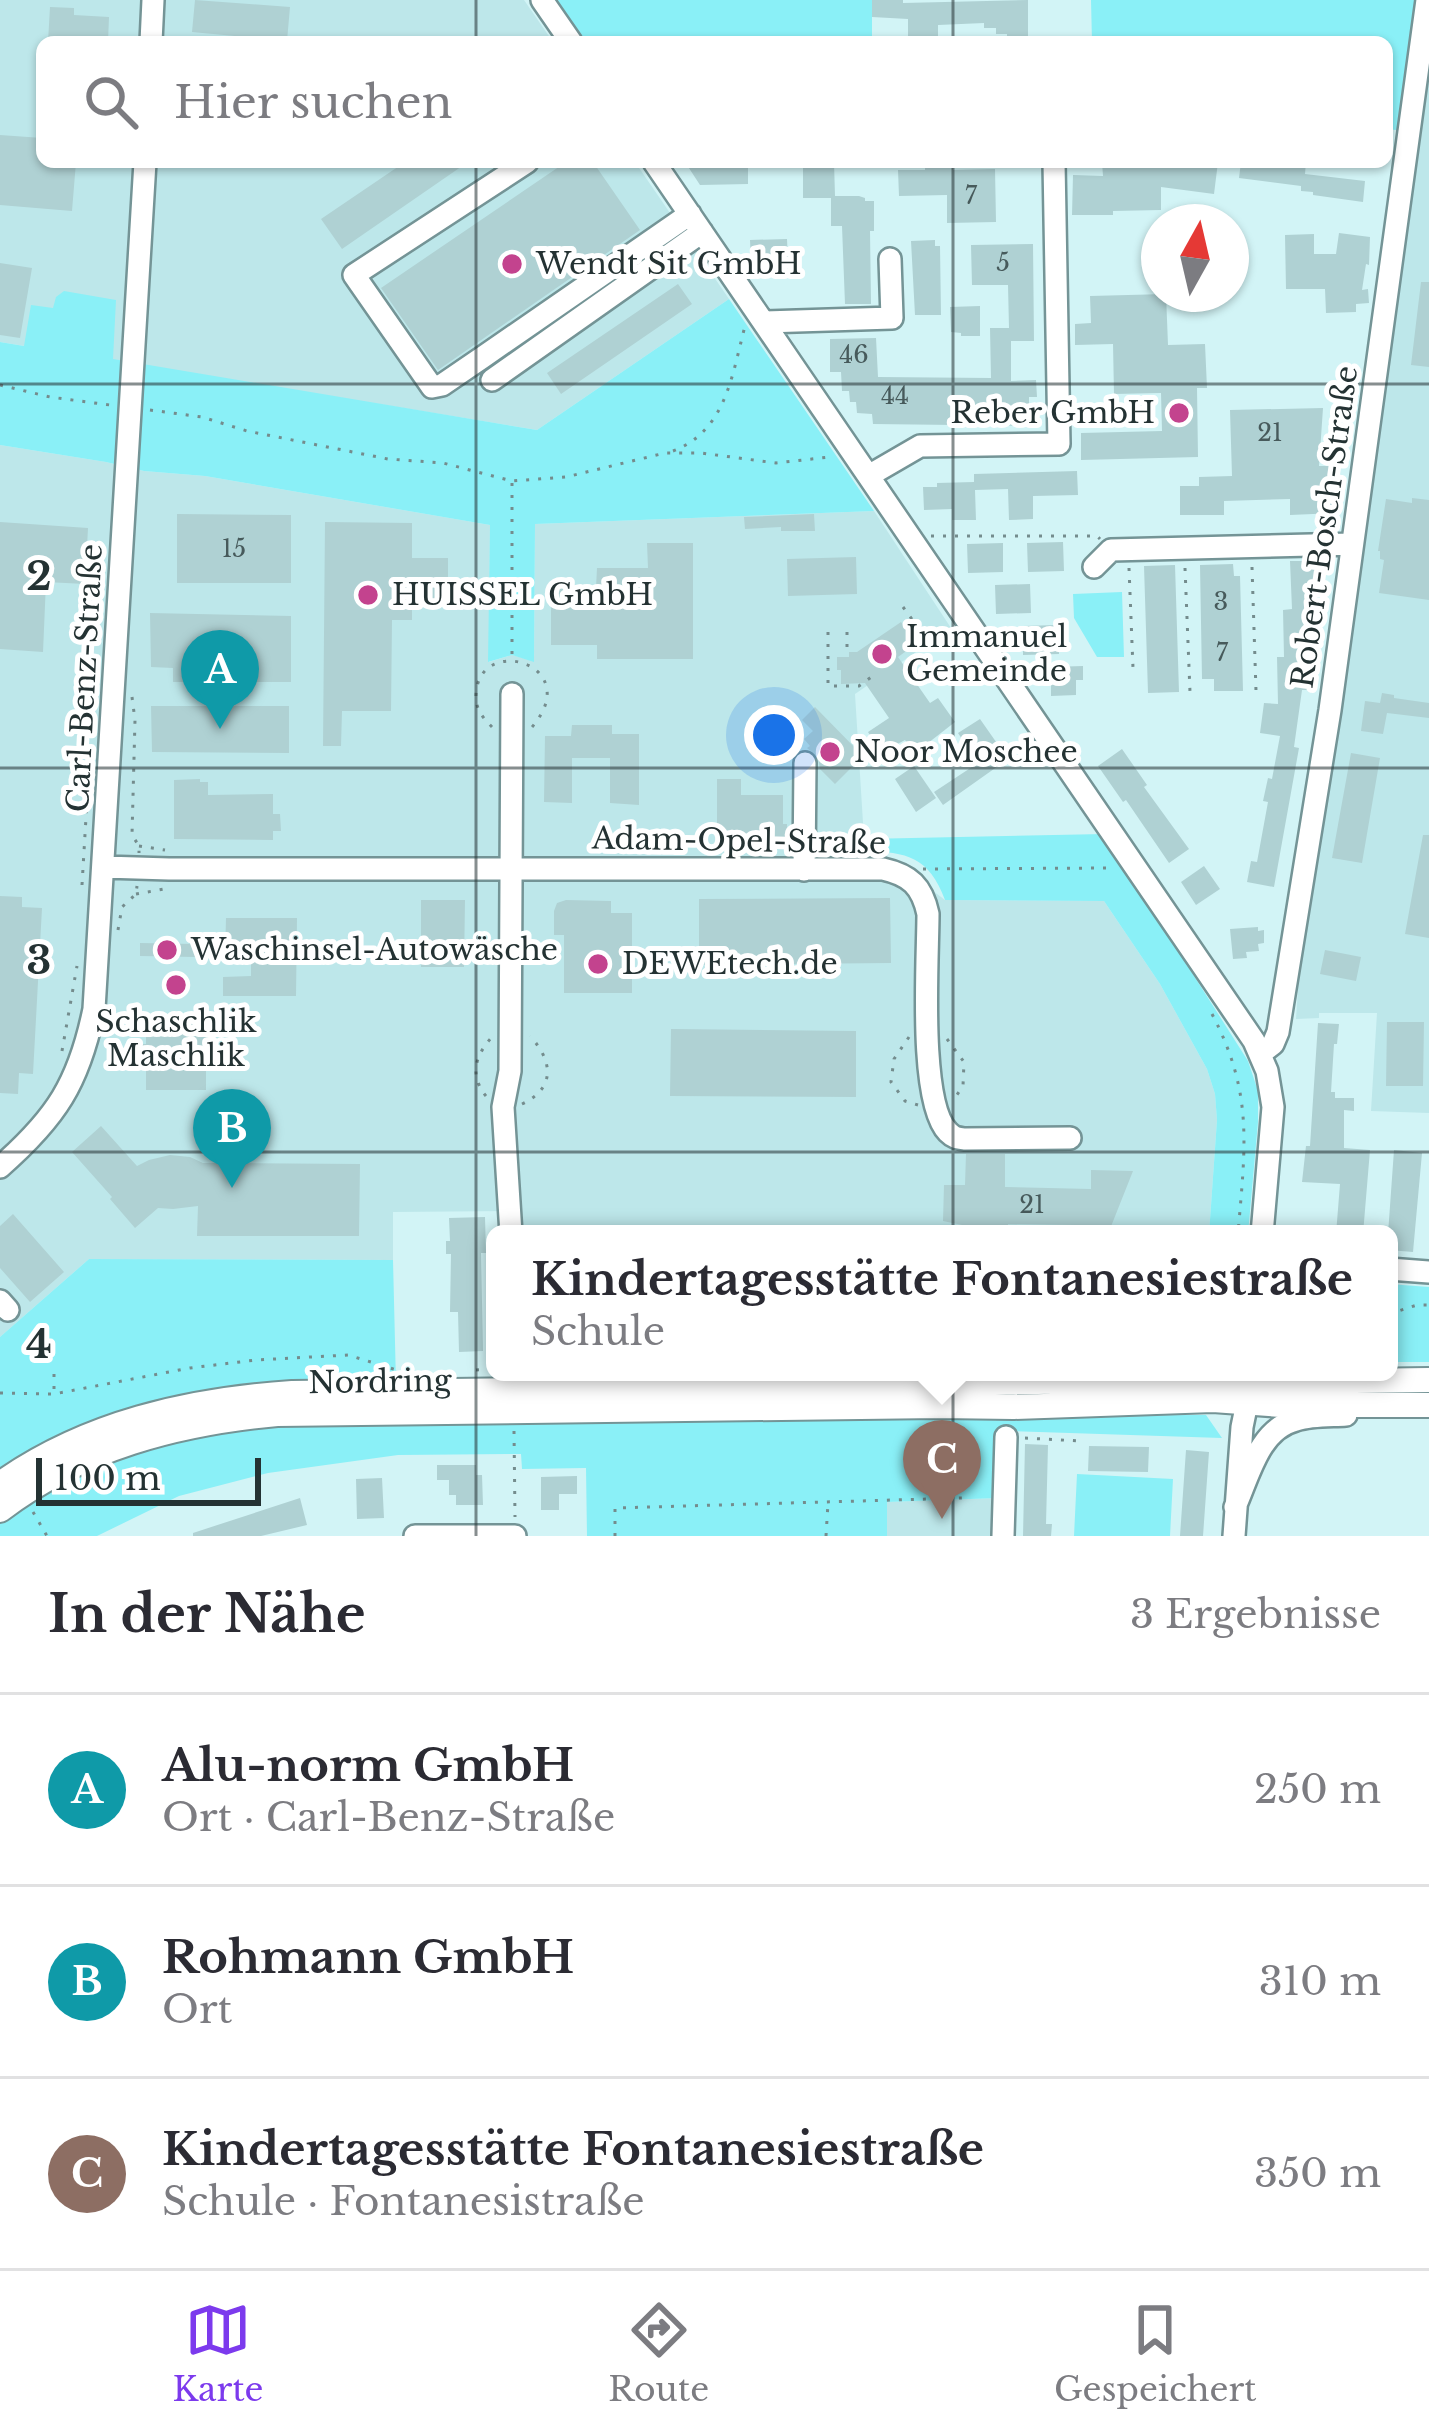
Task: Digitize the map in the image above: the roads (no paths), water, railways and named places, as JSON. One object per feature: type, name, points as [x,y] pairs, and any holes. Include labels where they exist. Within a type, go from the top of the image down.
[{"type":"main road","name":"Nordring","points":[[1398,1380],[1429,1379]]},
{"type":"main road","name":"Nordring","points":[[0,1484],[54,1452],[130,1420],[248,1396],[1037,1381]]},
{"type":"main road","name":"Nordring","points":[[1107,1381],[1250,1385],[1369,1381]]},
{"type":"main road","name":"Nordring","points":[[0,1510],[57,1473],[131,1442],[188,1425],[277,1414],[1014,1407],[1213,1400],[1250,1385],[1429,1407]]},
{"type":"street","points":[[151,36],[154,0]]},
{"type":"street","points":[[542,0],[568,36]]},
{"type":"street","name":"Robert-Bosch-Straße","points":[[1260,1054],[1274,1044],[1278,1032],[1330,710],[1352,544],[1418,148],[1427,0]]},
{"type":"street","name":"Carl-Benz-Straße","points":[[0,1167],[58,1108],[83,1053],[94,1009],[145,168]]},
{"type":"street","points":[[518,168],[354,275],[432,387],[696,223]]},
{"type":"street","points":[[658,168],[756,320],[870,475],[1254,1041],[1273,1107],[1263,1225]]},
{"type":"street","points":[[870,475],[920,446],[1059,444],[1054,168]]},
{"type":"street","points":[[492,380],[696,223]]},
{"type":"street","points":[[756,320],[892,318],[890,259]]},
{"type":"street","points":[[1056,264],[1080,263]]},
{"type":"street","points":[[1094,567],[1119,550],[1352,544]]},
{"type":"street","points":[[510,1225],[503,1107],[510,1071],[512,694]]},
{"type":"street","points":[[804,870],[805,764]]},
{"type":"street","name":"Adam-Opel-Straße","points":[[104,867],[883,869],[899,873],[914,881],[928,914],[928,1071],[942,1124],[955,1137],[1070,1138]]},
{"type":"street","points":[[1398,1270],[1429,1272]]},
{"type":"street","points":[[1234,1536],[1250,1385]]},
{"type":"street","name":"Nordring","points":[[1235,1507],[1262,1447],[1282,1425],[1299,1418],[1429,1407]]},
{"type":"street","points":[[1003,1536],[1006,1437]]},
{"type":"street","points":[[415,1536],[515,1536]]},
{"type":"place","name":"Wendt Sit GmbH","points":[[512,264]]},
{"type":"place","name":"Reber GmbH","points":[[1179,413]]},
{"type":"place","name":"HUISSEL GmbH","points":[[368,595]]},
{"type":"place","name":"Immanuel Gemeinde","points":[[882,654]]},
{"type":"place","name":"Alu-norm GmbH","points":[[220,729]]},
{"type":"place","name":"Noor Moschee","points":[[830,752]]},
{"type":"place","name":"Waschinsel-Autowäsche","points":[[167,950]]},
{"type":"place","name":"DEWEtech.de","points":[[598,964]]},
{"type":"place","name":"Schaschlik Maschlik","points":[[176,985]]},
{"type":"place","name":"Rohmann GmbH","points":[[232,1188]]},
{"type":"place","name":"Kindertagesstätte Fontanesiestraße","points":[[942,1519]]}]
